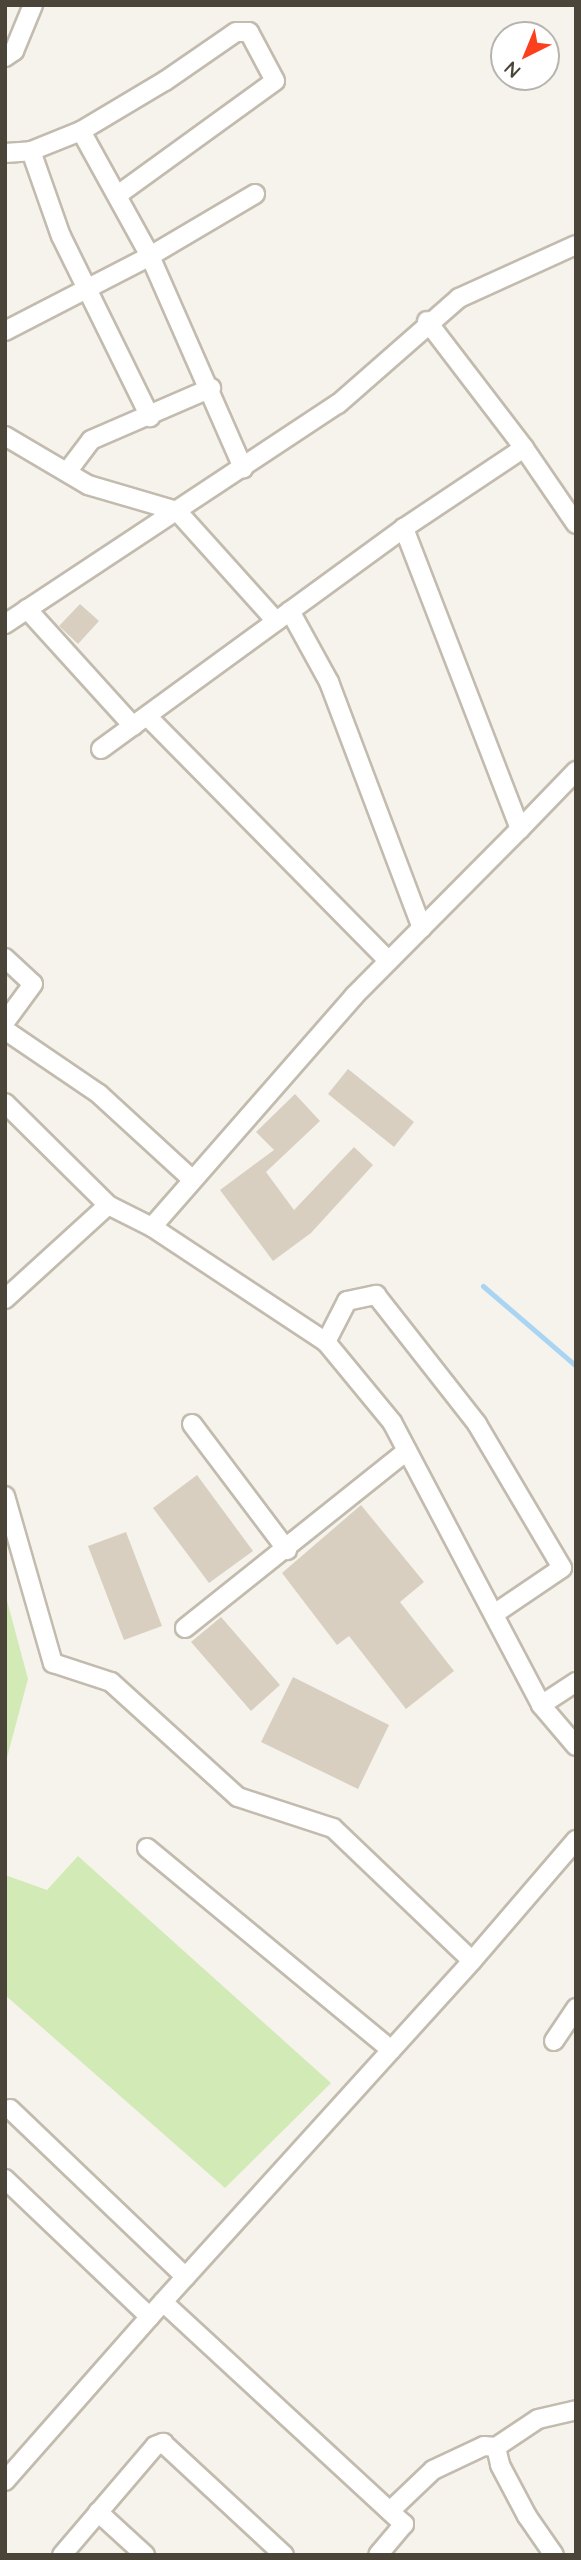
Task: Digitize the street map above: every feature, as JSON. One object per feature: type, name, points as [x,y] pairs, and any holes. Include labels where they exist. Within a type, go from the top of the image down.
[{"type":"street","points":[[5,57],[13,51],[33,5]]},
{"type":"street","points":[[5,153],[31,151],[81,131],[165,81],[236,32],[249,33],[274,74],[271,87],[119,194]]},
{"type":"street","points":[[81,131],[119,194],[150,256],[211,388],[243,468]]},
{"type":"street","points":[[31,151],[61,236],[150,417]]},
{"type":"street","points":[[5,331],[150,256],[255,194]]},
{"type":"street","points":[[5,624],[338,404],[427,321],[458,298],[576,245]]},
{"type":"street","points":[[427,321],[524,447],[576,524]]},
{"type":"street","points":[[66,472],[91,440],[150,417],[211,388]]},
{"type":"street","points":[[5,436],[88,485],[177,511],[283,616],[329,682],[422,928]]},
{"type":"street","points":[[102,749],[404,528],[524,447]]},
{"type":"street","points":[[404,528],[520,830]]},
{"type":"street","points":[[27,610],[389,961]]},
{"type":"street","points":[[152,1227],[389,961],[576,771]]},
{"type":"street","points":[[5,958],[33,984],[5,1022]]},
{"type":"street","points":[[5,1030],[99,1094],[193,1180]]},
{"type":"street","points":[[5,1103],[108,1205],[152,1227],[326,1342],[392,1422],[541,1705],[576,1746]]},
{"type":"street","points":[[5,1299],[108,1205]]},
{"type":"street","points":[[326,1342],[347,1301],[376,1295],[477,1424],[562,1568],[494,1614]]},
{"type":"street","points":[[192,1424],[287,1550]]},
{"type":"street","points":[[185,1628],[287,1550],[407,1451]]},
{"type":"street","points":[[5,1496],[53,1662],[111,1682],[238,1797],[333,1828],[472,1961]]},
{"type":"street","points":[[541,1705],[576,1682]]},
{"type":"street","points":[[9,2470],[472,1961],[576,1840]]},
{"type":"street","points":[[147,1848],[391,2050]]},
{"type":"street","points":[[554,2041],[576,2008]]},
{"type":"street","points":[[10,2109],[186,2277]]},
{"type":"street","points":[[5,2179],[150,2317]]},
{"type":"street","points":[[163,2302],[404,2524],[378,2555]]},
{"type":"street","points":[[390,2511],[433,2470],[484,2446],[496,2447],[538,2419],[576,2410]]},
{"type":"street","points":[[62,2555],[159,2443],[167,2445],[284,2555]]},
{"type":"street","points":[[496,2447],[505,2475],[554,2555]]},
{"type":"street","points":[[98,2512],[145,2555]]},
{"type":"green space","points":[[5,1593],[28,1679],[5,1765]]},
{"type":"green space","points":[[78,1856],[331,2083],[225,2188],[5,1995],[5,1875],[47,1890]]},
{"type":"building","points":[[80,604],[99,621],[78,644],[59,626]]},
{"type":"building","points":[[348,1069],[414,1122],[394,1147],[328,1094]]},
{"type":"building","points":[[295,1094],[320,1121],[266,1172],[294,1210],[354,1147],[373,1165],[311,1233],[273,1261],[220,1190],[274,1150],[256,1132]]},
{"type":"building","points":[[197,1475],[253,1551],[209,1583],[153,1508]]},
{"type":"building","points":[[361,1505],[424,1582],[400,1602],[454,1671],[406,1709],[349,1636],[337,1645],[282,1573]]},
{"type":"building","points":[[126,1532],[162,1626],[124,1640],[88,1546]]},
{"type":"building","points":[[221,1617],[280,1685],[251,1711],[191,1642]]},
{"type":"building","points":[[293,1677],[389,1725],[358,1789],[261,1742]]},
{"type":"waterway","points":[[483,1286],[576,1366]]}]
